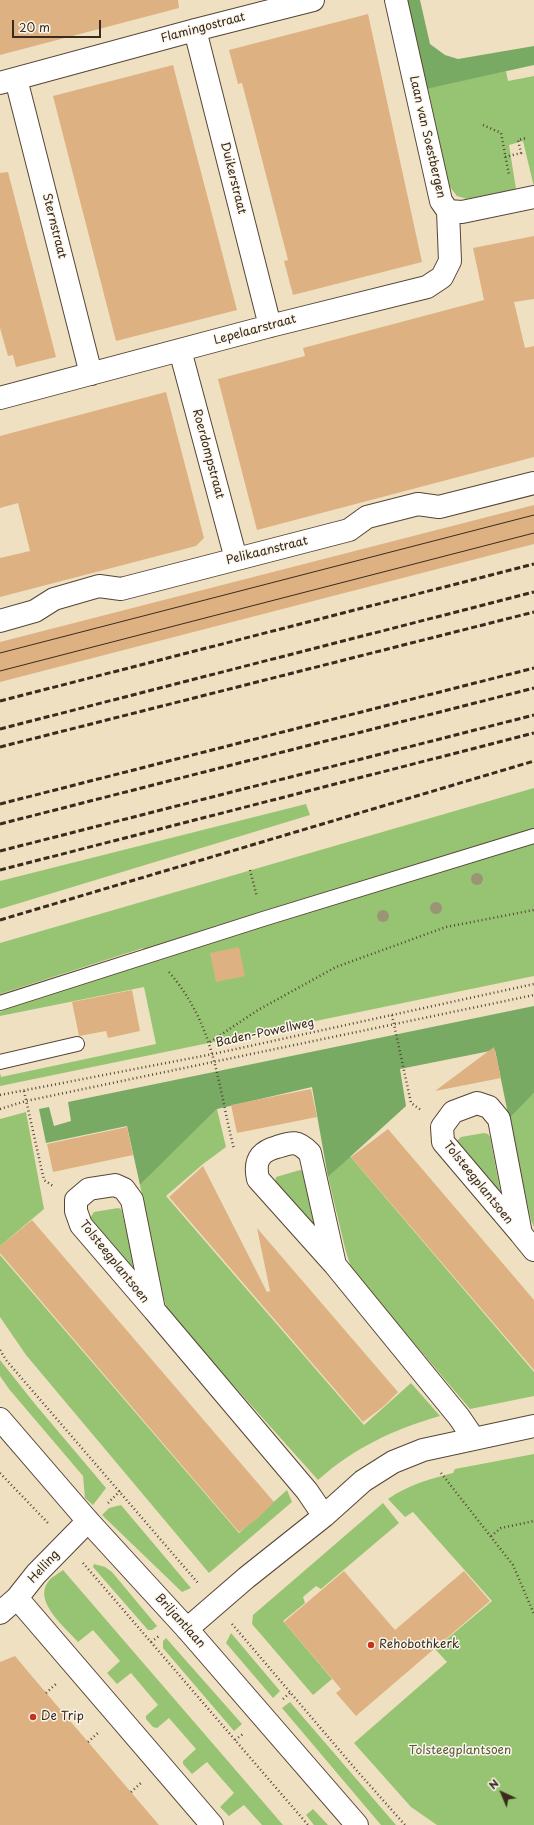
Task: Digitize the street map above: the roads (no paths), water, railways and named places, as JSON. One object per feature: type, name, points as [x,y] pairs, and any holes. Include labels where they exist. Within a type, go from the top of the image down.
[{"type":"street","name":"Flamingostraat","points":[[8,81],[195,30],[313,0]]},
{"type":"street","name":"Laan van Soestbergen","points":[[396,0],[440,201],[448,211],[462,212],[534,197]]},
{"type":"street","name":"Duikerstraat","points":[[195,30],[270,326]]},
{"type":"street","name":"Sternstraat","points":[[8,81],[91,374]]},
{"type":"street","name":"Lepelaarstraat","points":[[0,398],[270,326],[427,287],[442,277],[450,261],[448,211]]},
{"type":"street","name":"Roerdompstraat","points":[[180,350],[236,559]]},
{"type":"street","name":"Pelikaanstraat","points":[[0,620],[35,611],[54,599],[100,586],[121,589],[349,530],[367,517],[418,504],[439,507],[534,483]]},
{"type":"street","name":"Tolsteegplantsoen","points":[[477,1103],[489,1107],[499,1119],[527,1242],[443,1142],[442,1127],[453,1112],[477,1103]]},
{"type":"street","points":[[335,1265],[310,1153],[302,1145],[291,1142],[266,1150],[257,1161],[256,1169],[258,1179],[335,1265],[459,1417],[474,1439]]},
{"type":"street","name":"Tolsteegplantsoen","points":[[154,1310],[132,1200],[124,1190],[115,1185],[89,1189],[76,1200],[76,1211],[81,1225],[307,1491],[324,1516]]},
{"type":"street","name":"Briljantlaan","points":[[0,1419],[88,1521],[188,1629],[357,1825]]},
{"type":"street","points":[[188,1629],[246,1578],[324,1516],[363,1481],[393,1462],[423,1450],[534,1426]]},
{"type":"street","name":"Helling","points":[[0,1613],[17,1598],[36,1574],[88,1521]]},
{"type":"street","points":[[17,1598],[212,1825]]},
{"type":"lane","points":[[0,1003],[263,919],[534,836]]},
{"type":"lane","points":[[0,1062],[77,1044]]},
{"type":"tram line","points":[[0,653],[534,515]]},
{"type":"tram line","points":[[0,671],[534,533]]},
{"type":"railway","points":[[0,701],[534,564]]},
{"type":"railway","points":[[0,729],[534,592]]},
{"type":"railway","points":[[0,747],[534,612]]},
{"type":"railway","points":[[0,804],[534,668]]},
{"type":"railway","points":[[0,824],[534,688]]},
{"type":"railway","points":[[0,851],[534,715]]},
{"type":"railway","points":[[0,870],[534,733]]},
{"type":"railway","points":[[0,920],[534,761]]},
{"type":"place","name":"Rehobothkerk","points":[[371,1645]]},
{"type":"place","name":"De Trip","points":[[33,1717]]}]
